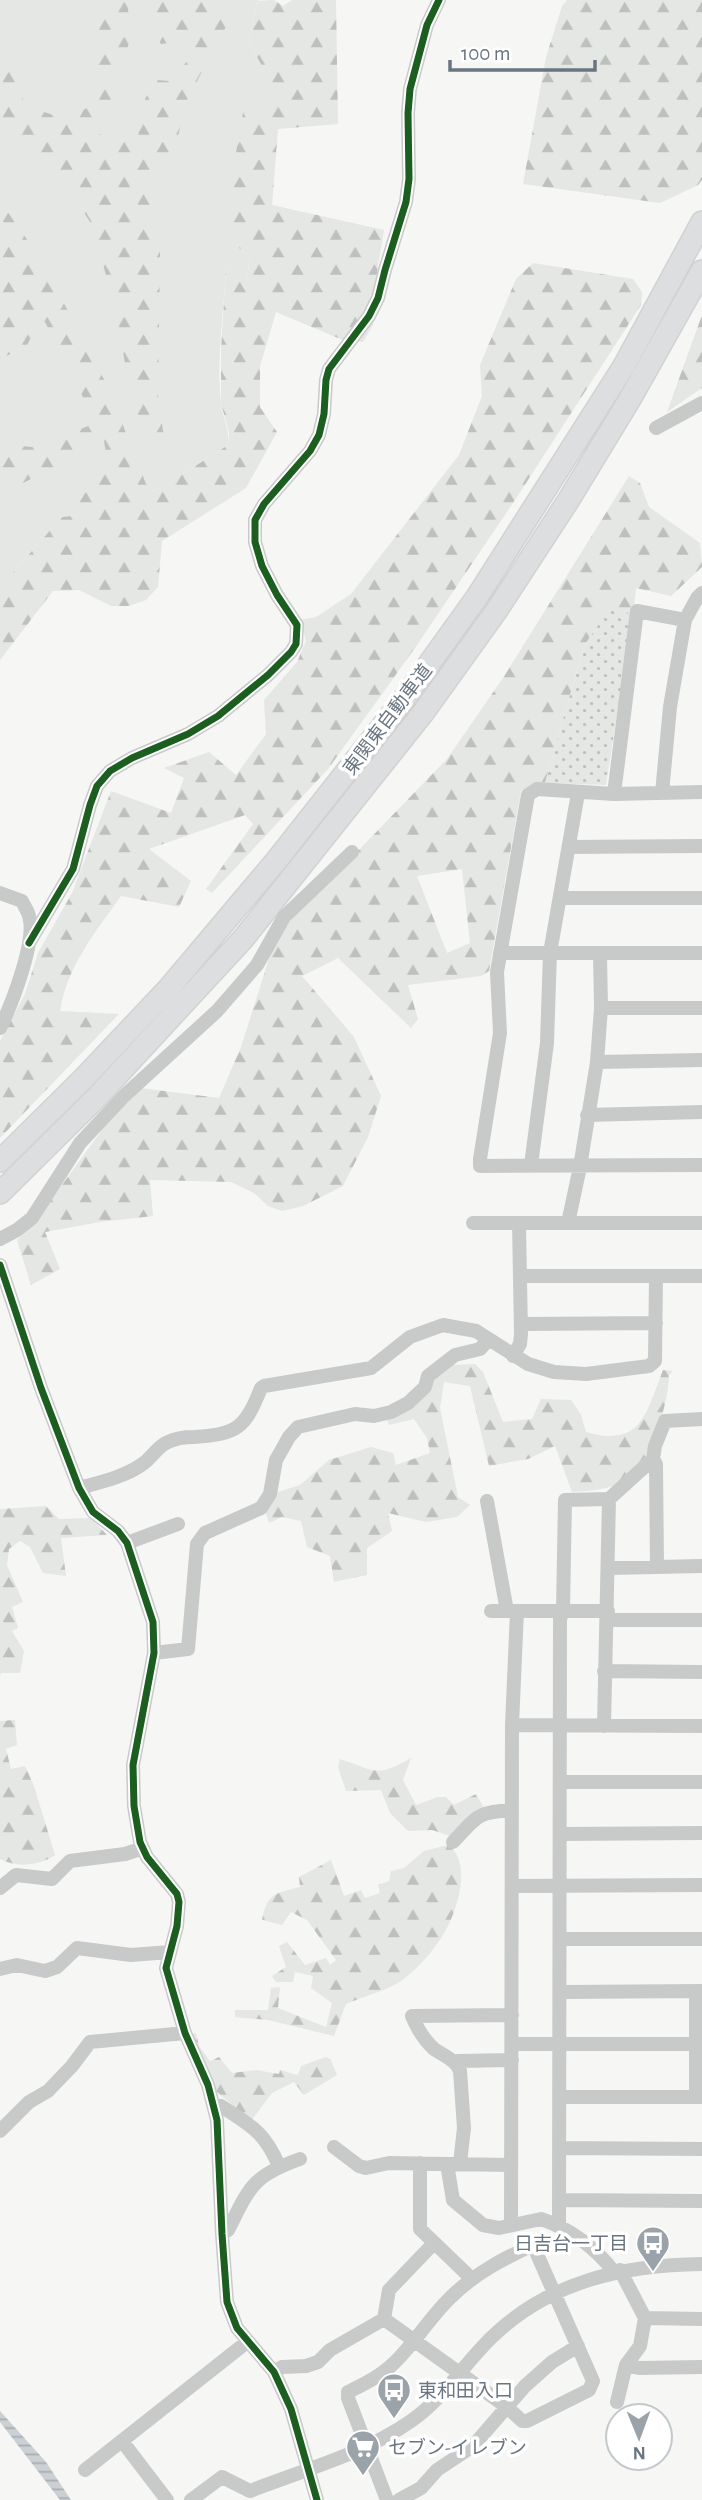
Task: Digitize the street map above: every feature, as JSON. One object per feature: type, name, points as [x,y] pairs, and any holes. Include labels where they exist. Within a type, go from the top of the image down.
[{"type":"highway","name":"東関東自動車道","points":[[0,1161],[85,1077],[169,988],[403,701],[477,597],[624,366],[702,222]]},
{"type":"highway","name":"東関東自動車道","points":[[0,1193],[97,1097],[243,939],[423,713],[497,610],[568,501],[630,399],[702,271]]},
{"type":"street","points":[[29,943],[73,869],[97,786],[110,771],[132,758],[188,734],[218,716],[268,675],[296,644],[297,625],[276,595],[261,566],[255,542],[255,520],[264,504],[310,451],[319,435],[329,369],[369,316],[378,299],[406,202],[409,179],[410,89],[427,25],[439,0]]},
{"type":"street","points":[[656,428],[702,403]]},
{"type":"street","points":[[662,793],[670,707],[685,620],[702,593]]},
{"type":"street","points":[[614,794],[637,611],[685,620]]},
{"type":"street","points":[[702,792],[614,794],[537,789],[527,795],[497,972],[500,1032],[480,1166],[702,1165]]},
{"type":"street","points":[[531,1165],[547,1043],[550,953],[578,793]]},
{"type":"street","points":[[569,847],[702,846]]},
{"type":"street","points":[[0,1239],[32,1218],[80,1143],[124,1096],[217,1011],[257,965],[284,916],[352,852]]},
{"type":"street","points":[[0,893],[22,901],[30,917],[29,943],[15,998],[0,1028]]},
{"type":"street","points":[[560,898],[702,898]]},
{"type":"street","points":[[500,953],[702,953]]},
{"type":"street","points":[[568,1223],[597,1062],[601,1008],[600,954]]},
{"type":"street","points":[[601,1008],[702,1008]]},
{"type":"street","points":[[597,1062],[702,1060]]},
{"type":"street","points":[[587,1115],[702,1112]]},
{"type":"street","points":[[473,1223],[702,1223]]},
{"type":"street","points":[[513,1356],[520,1344],[519,1223]]},
{"type":"street","points":[[0,1265],[41,1388],[79,1488],[93,1512],[118,1531],[127,1543],[153,1622],[153,1653],[134,1765],[134,1806],[147,1857],[169,1883],[179,1902],[177,1926],[166,1968],[185,2033],[214,2105],[217,2120],[228,2302],[237,2328],[274,2372],[291,2409],[317,2500]]},
{"type":"street","points":[[520,1276],[702,1276]]},
{"type":"street","points":[[79,1488],[119,1477],[144,1463],[167,1442],[218,1435],[239,1427],[253,1409],[264,1386],[372,1368],[410,1337],[434,1327],[467,1328],[528,1364],[554,1372],[586,1374],[649,1366],[655,1361],[656,1276]]},
{"type":"street","points":[[520,1324],[656,1323]]},
{"type":"street","points":[[153,1653],[188,1649],[197,1544],[205,1534],[261,1508],[270,1494],[276,1460],[289,1437],[299,1427],[355,1414],[373,1416],[391,1412],[408,1403],[425,1387],[428,1376],[455,1355],[480,1349],[489,1339]]},
{"type":"street","points":[[657,1566],[656,1464],[653,1459],[655,1446],[664,1421],[702,1419]]},
{"type":"street","points":[[559,2226],[560,1619],[563,1611],[565,1500],[609,1499],[653,1459]]},
{"type":"street","points":[[604,1726],[609,1499]]},
{"type":"street","points":[[486,1501],[512,1611],[512,2225]]},
{"type":"street","points":[[127,1543],[178,1524]]},
{"type":"street","points":[[609,1568],[702,1566]]},
{"type":"street","points":[[492,1611],[563,1611],[702,1620]]},
{"type":"street","points":[[604,1671],[702,1672]]},
{"type":"street","points":[[512,1725],[702,1726]]},
{"type":"street","points":[[561,1782],[702,1782]]},
{"type":"street","points":[[453,1842],[475,1818],[485,1812],[512,1810]]},
{"type":"street","points":[[560,1834],[702,1833]]},
{"type":"street","points":[[0,1888],[16,1875],[52,1880],[70,1861],[125,1854],[143,1848]]},
{"type":"street","points":[[512,1886],[702,1885]]},
{"type":"street","points":[[560,1939],[702,1939]]},
{"type":"street","points":[[0,1969],[17,1965],[45,1971],[57,1967],[77,1948],[131,1955],[170,1952]]},
{"type":"street","points":[[560,2097],[699,2097],[695,2044],[699,1991],[561,1992]]},
{"type":"street","points":[[512,2015],[412,2015],[416,2027],[432,2047],[457,2065],[461,2079],[464,2129],[454,2164],[453,2200],[483,2225],[499,2228],[541,2219],[559,2226],[602,2255],[617,2271],[645,2318],[640,2346],[626,2365],[617,2402]]},
{"type":"street","points":[[0,2130],[29,2102],[48,2091],[90,2042],[185,2033]]},
{"type":"street","points":[[512,2044],[695,2044]]},
{"type":"street","points":[[457,2065],[458,2061],[512,2060]]},
{"type":"street","points":[[214,2105],[221,2106],[257,2130],[270,2144],[279,2166]]},
{"type":"street","points":[[334,2147],[359,2166],[366,2168],[389,2163],[512,2165]]},
{"type":"street","points":[[560,2148],[702,2149]]},
{"type":"street","points":[[222,2234],[228,2230],[249,2190],[269,2171],[300,2159]]},
{"type":"street","points":[[420,2163],[419,2225],[472,2279]]},
{"type":"street","points":[[559,2200],[702,2201]]},
{"type":"street","points":[[384,2319],[389,2290],[434,2243]]},
{"type":"street","points":[[384,2319],[413,2342],[507,2407],[522,2421],[589,2390],[593,2387],[593,2381],[533,2245],[508,2257],[472,2279],[451,2297],[413,2342],[394,2364],[348,2392],[387,2500]]},
{"type":"street","points":[[191,2500],[222,2477],[250,2491],[366,2446],[411,2421],[446,2392],[498,2332],[519,2314],[555,2292],[617,2271],[667,2264],[702,2264]]},
{"type":"street","points":[[645,2318],[702,2319]]},
{"type":"street","points":[[274,2372],[282,2367],[306,2366],[318,2362],[330,2350],[384,2319]]},
{"type":"street","points":[[85,2470],[247,2342]]},
{"type":"street","points":[[399,2500],[421,2488],[438,2470],[473,2446],[552,2362],[578,2346]]},
{"type":"street","points":[[626,2365],[639,2368],[702,2367]]},
{"type":"street","points":[[122,2441],[167,2500]]},
{"type":"green space","points":[[0,0],[260,0],[257,1],[249,43],[262,66],[266,100],[242,249],[250,259],[247,277],[226,268],[219,370],[228,445],[161,488],[79,515],[62,517],[0,587]]},
{"type":"green space","points":[[95,0],[128,0],[129,43],[112,87],[111,112],[95,117],[89,128],[119,145],[139,134],[134,123],[154,80],[171,81],[196,50],[190,40],[161,44],[152,28],[153,0],[236,0],[229,21],[187,100],[171,164],[153,189],[152,210],[160,253],[158,401],[165,442],[149,448],[129,387],[116,311],[92,225],[62,178],[2,136],[0,129],[0,72],[12,71],[20,79],[24,105],[53,115],[60,124],[65,124],[71,113],[91,107]]},
{"type":"green space","points":[[274,0],[283,6],[292,0],[336,0],[338,124],[278,129],[272,205],[384,230],[374,291],[379,305],[373,325],[363,342],[345,341],[276,312],[260,366],[260,407],[277,432],[246,488],[162,541],[158,587],[146,600],[128,606],[111,606],[79,590],[53,591],[0,660],[0,587],[62,517],[79,515],[85,511],[77,501],[109,470],[104,441],[0,495],[0,444],[31,447],[94,424],[93,417],[45,322],[38,324],[25,349],[0,358],[0,201],[40,258],[108,387],[146,484],[152,491],[228,445],[229,433],[221,403],[226,268],[247,277],[250,260],[242,249],[227,245],[228,198],[244,107],[265,100],[262,66],[249,43],[257,1]]},
{"type":"green space","points":[[567,0],[702,0],[702,180],[698,185],[660,203],[523,184],[546,57],[562,6]]},
{"type":"green space","points":[[533,263],[633,279],[642,292],[641,305],[517,497],[415,648],[328,769],[212,893],[206,889],[253,824],[245,815],[149,849],[191,881],[179,907],[121,896],[92,936],[76,964],[69,978],[60,1011],[119,1014],[0,1138],[0,1041],[25,994],[38,953],[72,893],[111,791],[171,813],[184,778],[164,768],[209,752],[236,775],[266,734],[264,700],[297,662],[306,641],[300,620],[316,617],[351,594],[459,455],[482,396],[480,365],[516,279]]},
{"type":"green space","points":[[702,315],[702,388],[667,412]]},
{"type":"green space","points":[[629,476],[640,483],[649,507],[700,543],[702,567],[671,596],[636,588],[634,606],[621,619],[611,607],[584,646],[545,783],[521,791],[489,971],[481,976],[408,985],[418,1019],[411,1028],[338,958],[302,976],[354,1037],[381,1096],[368,1137],[343,1186],[303,1206],[282,1211],[268,1206],[254,1193],[231,1182],[150,1180],[153,1216],[45,1232],[60,1269],[31,1285],[17,1240],[33,1225],[133,1087],[219,1098],[241,1047],[273,946],[290,921],[447,759],[503,678]],"holes":[[[462,869],[470,943],[447,953],[417,876]]]},
{"type":"green space","points":[[611,606],[621,619],[634,606],[606,785],[545,783],[584,646]]},
{"type":"green space","points":[[475,1364],[483,1372],[503,1422],[532,1419],[541,1399],[571,1400],[581,1415],[586,1432],[605,1436],[630,1431],[639,1423],[652,1400],[663,1370],[673,1371],[669,1375],[666,1401],[651,1446],[635,1471],[614,1486],[572,1492],[555,1446],[528,1459],[489,1466],[470,1386],[444,1382],[440,1408],[458,1497],[470,1505],[457,1517],[426,1522],[388,1513],[392,1531],[367,1548],[367,1575],[334,1582],[330,1556],[307,1547],[301,1521],[282,1517],[269,1523],[265,1511],[275,1493],[300,1485],[329,1460],[371,1447],[393,1453],[396,1465],[430,1453],[427,1438],[414,1419],[389,1425],[386,1417],[447,1365]]},
{"type":"green space","points":[[46,1506],[59,1519],[91,1518],[107,1535],[61,1538],[66,1576],[43,1573],[30,1547],[20,1541],[9,1549],[7,1565],[23,1602],[12,1607],[18,1628],[12,1631],[24,1651],[20,1673],[1,1673],[0,1677],[0,1509]]},
{"type":"green space","points":[[15,1720],[17,1745],[6,1749],[11,1769],[25,1766],[34,1786],[55,1855],[42,1862],[28,1864],[14,1864],[0,1859],[0,1721]]},
{"type":"green space","points":[[411,1758],[403,1780],[416,1805],[446,1797],[454,1805],[476,1794],[484,1808],[453,1837],[432,1830],[408,1831],[390,1813],[381,1790],[346,1791],[338,1767],[340,1759],[369,1769],[383,1770]]},
{"type":"green space","points":[[448,1845],[456,1853],[461,1877],[457,1904],[447,1928],[429,1954],[410,1974],[385,1989],[346,2004],[334,2036],[268,2020],[235,2017],[235,2010],[268,2010],[271,1988],[280,1987],[278,2008],[326,2027],[332,2003],[311,1988],[313,1976],[295,1972],[293,1982],[276,1982],[272,1976],[286,1967],[279,1946],[287,1942],[305,1965],[326,1958],[330,1965],[336,1960],[307,1920],[291,1912],[282,1925],[262,1920],[270,1899],[300,1887],[299,1877],[331,1860],[344,1896],[361,1890],[365,1898],[380,1893],[378,1885],[389,1881],[391,1871],[404,1868],[424,1851]]},
{"type":"green space","points":[[196,2033],[199,2046],[210,2061],[219,2057],[232,2073],[256,2070],[279,2074],[280,2070],[298,2075],[301,2066],[326,2057],[331,2060],[337,2075],[304,2095],[294,2082],[272,2093],[251,2121],[216,2091],[191,2035]]},
{"type":"shaded area","points":[[0,2411],[46,2462],[71,2500],[60,2500],[0,2422]]},
{"type":"cycle path","points":[[29,943],[73,869],[97,786],[110,771],[132,758],[188,734],[218,716],[268,675],[296,644],[297,625],[262,566],[255,542],[255,520],[264,504],[310,451],[319,435],[329,369],[369,316],[378,298],[406,202],[409,179],[410,89],[427,25],[439,0]]},
{"type":"cycle path","points":[[0,1265],[41,1388],[79,1488],[93,1512],[118,1531],[127,1543],[153,1622],[154,1653],[133,1765],[134,1806],[140,1842],[147,1857],[177,1894],[179,1902],[177,1926],[166,1968],[185,2033],[208,2085],[217,2120],[227,2302],[237,2328],[274,2372],[291,2409],[317,2500]]},
{"type":"place","name":"日吉台一丁目","points":[[653,2273]]},
{"type":"place","name":"東和田入口","points":[[394,2420]]},
{"type":"place","name":"セブン-イレブン","points":[[363,2477]]}]
